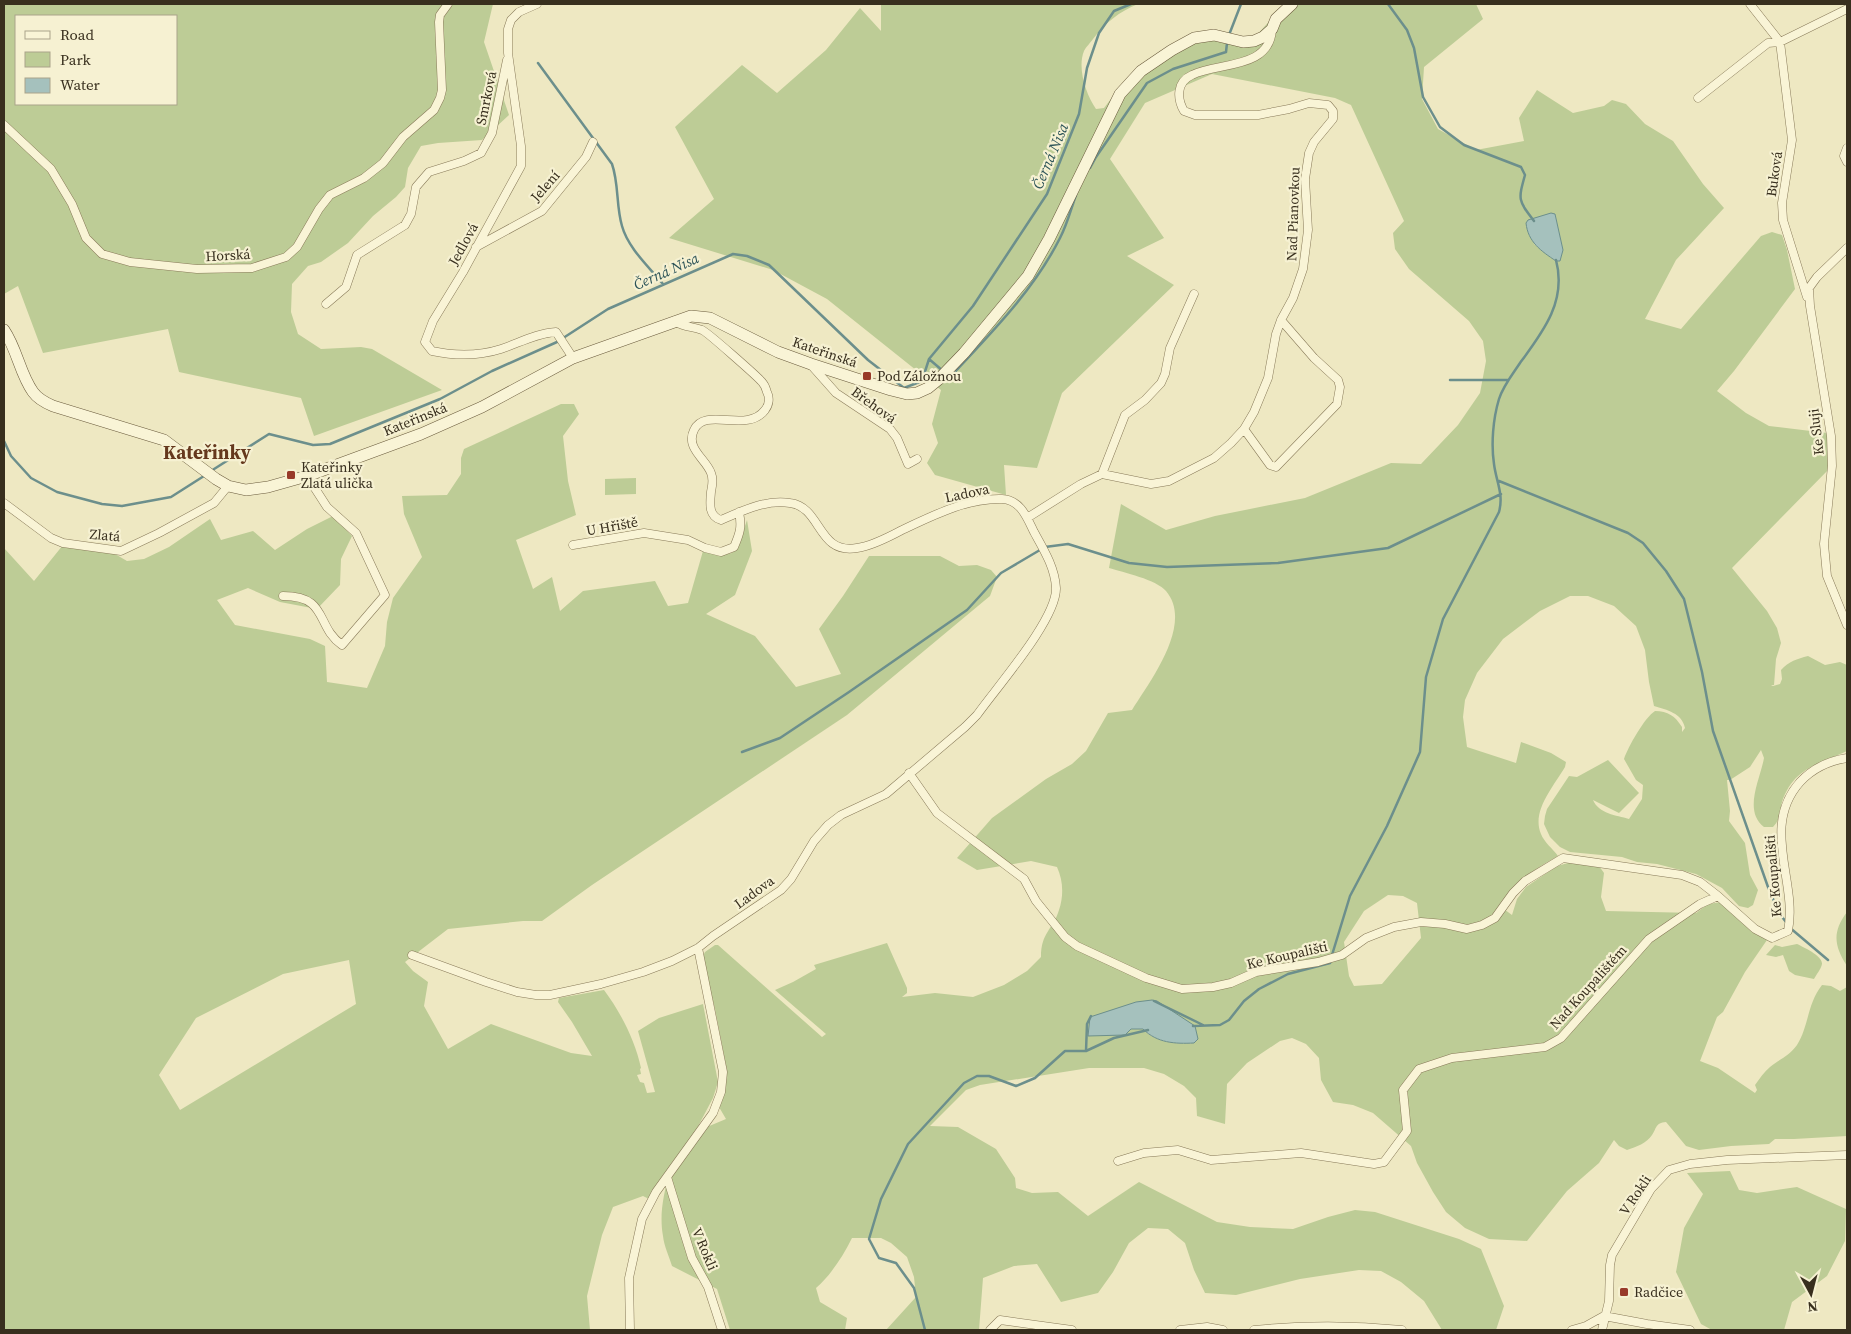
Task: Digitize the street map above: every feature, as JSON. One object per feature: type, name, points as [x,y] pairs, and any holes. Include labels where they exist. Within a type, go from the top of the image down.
[{"type":"street","name":"Horská","points":[[4,125],[51,169],[72,204],[86,238],[102,254],[130,262],[197,269],[252,268],[286,258],[297,247],[319,209],[330,195],[364,178],[384,163],[402,137],[434,110],[442,90],[439,22],[440,15],[448,4]]},
{"type":"street","name":"Jedlová","points":[[537,4],[519,12],[510,20],[508,29],[508,53],[522,158],[521,166],[425,342],[432,351],[458,355],[480,354],[499,350],[545,332],[556,332],[573,358]]},
{"type":"street","name":"Kateřinská","points":[[4,330],[10,338],[24,374],[34,393],[42,400],[53,406],[164,440],[216,479],[228,486],[246,490],[268,487],[306,476],[421,434],[482,407],[573,358],[674,320],[691,316],[710,318],[778,352],[811,364],[907,394],[917,393],[940,379],[1028,276],[1049,239],[1120,94],[1141,71],[1194,38],[1214,35],[1243,42],[1254,41],[1263,37],[1272,29],[1276,19],[1292,4]]},
{"type":"street","points":[[1750,4],[1780,42]]},
{"type":"street","points":[[1698,98],[1768,43],[1780,42],[1847,9]]},
{"type":"street","name":"Nad Pianovkou","points":[[1102,474],[1151,484],[1170,482],[1214,458],[1244,429],[1254,412],[1268,378],[1276,334],[1293,298],[1303,269],[1308,230],[1305,179],[1309,153],[1314,142],[1333,119],[1333,111],[1328,104],[1318,102],[1258,115],[1195,115],[1184,111],[1178,96],[1186,79],[1192,75],[1228,67],[1250,59],[1261,52],[1270,41],[1272,29]]},
{"type":"street","name":"Buková","points":[[1780,42],[1792,140],[1782,203],[1783,220],[1796,256],[1810,306]]},
{"type":"street","name":"Smrková","points":[[326,304],[346,287],[357,255],[405,225],[412,214],[416,187],[429,172],[452,166],[481,153],[492,133],[508,53]]},
{"type":"street","name":"Jelení","points":[[476,247],[542,211],[586,156],[593,142]]},
{"type":"street","points":[[1847,148],[1844,156],[1847,162]]},
{"type":"street","name":"Ke Sluji","points":[[1847,248],[1817,277],[1809,288],[1810,306],[1831,436],[1832,466],[1824,544],[1827,576],[1847,625]]},
{"type":"street","points":[[1027,518],[1081,484],[1102,474],[1125,415],[1145,400],[1161,383],[1165,374],[1170,348],[1194,294]]},
{"type":"street","name":"Ladova","points":[[412,955],[517,992],[550,995],[601,984],[643,972],[672,961],[698,948],[781,890],[791,879],[814,841],[828,825],[841,815],[886,794],[958,734],[977,714],[1040,630],[1050,613],[1056,593],[1053,569],[1027,518],[1018,504],[1012,500],[1002,499],[952,507],[890,536],[865,546],[848,549],[837,548],[831,544],[810,515],[791,502],[769,503],[739,512],[721,520],[713,516],[710,503],[713,479],[711,471],[696,453],[692,437],[694,428],[705,421],[716,419],[748,421],[760,418],[768,407],[769,396],[763,383],[704,330],[684,327],[674,320]]},
{"type":"street","points":[[1244,429],[1270,465],[1276,467],[1337,404],[1340,387],[1338,380],[1314,358],[1281,320]]},
{"type":"street","name":"Břehová","points":[[811,364],[836,393],[890,429],[897,438],[908,464],[917,460]]},
{"type":"street","points":[[283,596],[302,598],[311,602],[317,609],[334,640],[342,645],[385,595],[356,533],[327,508],[306,476]]},
{"type":"street","name":"Zlatá","points":[[4,503],[51,538],[63,542],[121,551],[159,534],[214,503],[228,486]]},
{"type":"street","name":"U Hřiště","points":[[573,545],[644,533],[688,540],[705,548],[721,552],[734,547],[742,526],[739,512]]},
{"type":"street","name":"Ke Koupališti","points":[[909,773],[937,813],[1024,879],[1036,901],[1065,937],[1077,946],[1146,978],[1182,989],[1200,989],[1231,984],[1256,972],[1338,956],[1366,938],[1394,926],[1421,922],[1445,924],[1467,929],[1482,926],[1495,918],[1513,893],[1525,881],[1563,858],[1682,875],[1700,882],[1755,929],[1772,938],[1788,931],[1791,917],[1784,869],[1781,818],[1793,790],[1807,774],[1821,765],[1847,758]]},
{"type":"street","name":"Nad Koupalištěm","points":[[1118,1161],[1144,1153],[1178,1150],[1211,1160],[1301,1153],[1374,1164],[1384,1162],[1407,1131],[1403,1090],[1419,1069],[1452,1058],[1545,1047],[1561,1038],[1649,939],[1700,904],[1718,896]]},
{"type":"street","points":[[630,1330],[629,1278],[642,1219],[666,1177],[713,1113],[721,1092],[723,1072],[698,948]]},
{"type":"street","name":"V Rokli","points":[[1602,1330],[1609,1301],[1612,1255],[1651,1189],[1669,1170],[1690,1164],[1727,1160],[1847,1155]]},
{"type":"street","name":"V Rokli","points":[[666,1177],[692,1258],[708,1287],[722,1330]]},
{"type":"street","points":[[1572,1330],[1586,1326],[1604,1316],[1690,1330]]},
{"type":"street","points":[[990,1330],[1000,1320],[1072,1330]]},
{"type":"street","points":[[1254,1330],[1292,1326],[1365,1326],[1402,1330]]},
{"type":"street","points":[[1180,1330],[1207,1327],[1223,1330]]},
{"type":"green space","points":[[4,4],[493,4],[484,42],[509,115],[482,140],[421,146],[408,168],[405,187],[396,197],[373,216],[348,243],[321,262],[308,266],[292,284],[291,312],[298,334],[321,349],[361,347],[372,349],[442,390],[314,436],[301,398],[179,372],[168,329],[43,353],[18,286],[4,294]]},
{"type":"green space","points":[[881,4],[1138,4],[1125,10],[1108,23],[1084,51],[1082,73],[1089,96],[1096,109],[1104,108],[1127,78],[1192,34],[1212,30],[1236,43],[1255,37],[1285,4],[1476,4],[1483,19],[1424,67],[1422,99],[1438,129],[1476,150],[1524,141],[1519,118],[1537,90],[1573,113],[1604,106],[1612,100],[1626,104],[1645,124],[1673,141],[1703,184],[1724,208],[1676,260],[1645,319],[1681,329],[1761,236],[1772,232],[1782,235],[1795,289],[1717,391],[1746,413],[1769,426],[1827,433],[1830,468],[1732,568],[1767,611],[1777,628],[1781,643],[1776,659],[1774,685],[1771,685],[1773,686],[1780,684],[1782,679],[1781,670],[1787,664],[1808,656],[1825,665],[1840,662],[1847,665],[1847,751],[1817,764],[1800,774],[1787,791],[1782,802],[1779,818],[1773,827],[1764,827],[1755,813],[1755,795],[1764,758],[1761,750],[1750,767],[1727,780],[1729,821],[1745,843],[1750,875],[1758,890],[1753,905],[1748,908],[1739,906],[1722,888],[1696,874],[1657,864],[1637,862],[1622,857],[1570,852],[1560,847],[1550,837],[1544,824],[1547,809],[1569,776],[1577,777],[1608,760],[1639,793],[1619,813],[1593,800],[1604,811],[1629,819],[1642,799],[1643,785],[1636,780],[1624,759],[1637,733],[1646,719],[1655,711],[1664,712],[1674,717],[1682,727],[1682,732],[1685,728],[1681,719],[1677,716],[1654,706],[1645,650],[1636,626],[1614,606],[1588,596],[1570,596],[1540,611],[1503,639],[1477,673],[1465,700],[1463,717],[1467,747],[1516,763],[1521,742],[1551,753],[1566,762],[1565,767],[1545,799],[1539,816],[1542,837],[1558,856],[1533,872],[1513,890],[1501,907],[1512,915],[1517,899],[1526,887],[1557,866],[1572,862],[1599,866],[1604,873],[1601,897],[1606,911],[1696,913],[1708,904],[1722,902],[1766,937],[1767,940],[1745,972],[1723,1012],[1717,1017],[1700,1061],[1718,1068],[1755,1093],[1757,1090],[1755,1085],[1764,1073],[1797,1045],[1804,1030],[1813,1000],[1822,985],[1831,986],[1840,991],[1847,987],[1847,1136],[1775,1139],[1769,1144],[1699,1150],[1686,1146],[1666,1122],[1662,1123],[1658,1125],[1647,1140],[1630,1149],[1627,1150],[1619,1146],[1614,1140],[1599,1163],[1567,1191],[1527,1241],[1489,1239],[1465,1228],[1446,1212],[1417,1163],[1411,1146],[1373,1113],[1353,1105],[1333,1102],[1321,1080],[1319,1058],[1306,1044],[1292,1038],[1280,1041],[1247,1063],[1227,1084],[1225,1124],[1197,1116],[1196,1098],[1184,1086],[1164,1074],[1144,1068],[1089,1068],[980,1085],[966,1090],[930,1126],[958,1127],[996,1149],[1015,1178],[1016,1188],[1032,1193],[1058,1192],[1088,1216],[1139,1182],[1217,1222],[1250,1227],[1293,1229],[1355,1210],[1375,1212],[1459,1239],[1481,1249],[1504,1306],[1496,1330],[1442,1330],[1424,1301],[1401,1282],[1381,1271],[1359,1270],[1300,1279],[1236,1295],[1205,1293],[1194,1270],[1185,1243],[1168,1229],[1148,1228],[1129,1243],[1113,1272],[1098,1293],[1061,1302],[1037,1264],[1014,1266],[983,1278],[979,1330],[886,1330],[916,1297],[914,1277],[907,1257],[891,1243],[881,1238],[852,1238],[836,1265],[816,1288],[820,1302],[847,1318],[845,1330],[730,1330],[717,1289],[672,1266],[665,1247],[662,1228],[664,1196],[669,1173],[649,1199],[643,1196],[613,1207],[602,1235],[587,1296],[590,1330],[4,1330],[4,548],[34,581],[63,545],[115,554],[127,561],[144,559],[169,547],[210,519],[221,540],[253,531],[275,550],[307,529],[333,516],[352,536],[341,559],[340,585],[317,609],[280,602],[248,588],[217,600],[235,625],[310,639],[325,646],[327,682],[367,688],[385,646],[387,622],[393,598],[422,557],[404,514],[402,496],[447,495],[461,474],[461,458],[464,449],[561,404],[574,404],[579,414],[563,436],[568,481],[576,515],[516,540],[533,589],[552,577],[560,611],[583,591],[655,581],[668,606],[688,603],[703,551],[720,555],[732,553],[739,544],[747,520],[752,551],[735,595],[706,614],[755,636],[796,687],[841,674],[819,629],[869,556],[940,556],[959,566],[977,565],[991,570],[997,577],[990,596],[847,715],[592,885],[542,921],[523,921],[448,929],[405,962],[413,971],[428,982],[424,1006],[448,1049],[491,1024],[571,1053],[592,1056],[558,1002],[559,998],[604,990],[622,1017],[631,1037],[641,1068],[641,1074],[637,1075],[640,1082],[644,1083],[647,1093],[655,1092],[638,1031],[659,1018],[703,1004],[718,1082],[713,1098],[695,1132],[726,1119],[719,1107],[725,1088],[727,1071],[715,1009],[702,958],[705,952],[715,945],[718,945],[822,1037],[826,1034],[775,990],[816,969],[814,965],[887,943],[907,988],[907,993],[902,997],[935,993],[973,997],[1004,985],[1027,971],[1041,957],[1045,936],[1057,917],[1062,899],[1062,882],[1057,867],[1031,861],[977,870],[957,858],[992,818],[1046,779],[1072,764],[1086,751],[1108,713],[1132,710],[1149,684],[1166,652],[1172,636],[1175,619],[1173,604],[1166,591],[1148,580],[1109,568],[1121,504],[1166,530],[1215,516],[1305,498],[1391,463],[1421,464],[1458,425],[1480,393],[1486,361],[1483,341],[1469,321],[1409,269],[1395,249],[1393,233],[1404,221],[1351,105],[1335,98],[1212,74],[1145,103],[1110,159],[1164,238],[1127,256],[1174,285],[1062,393],[1037,468],[1004,465],[1006,495],[935,475],[927,463],[938,443],[932,424],[941,390],[827,299],[773,270],[669,238],[714,199],[675,127],[742,65],[777,93],[826,50],[860,8],[881,31]],"holes":[[[1555,214],[1558,232],[1556,261],[1534,244]],[[1388,895],[1403,896],[1417,903],[1421,938],[1382,984],[1354,986],[1349,976],[1344,942],[1364,911]],[[349,960],[356,1004],[180,1110],[159,1075],[196,1018],[283,974]],[[1157,1001],[1171,1012],[1194,1043],[1167,1042],[1148,1034],[1143,1029],[1131,1029]]]},
{"type":"green space","points":[[636,478],[636,494],[605,495],[605,479]]},
{"type":"green space","points":[[1847,912],[1847,966],[1839,952],[1836,939],[1839,926]]},
{"type":"green space","points":[[1797,944],[1812,952],[1821,961],[1822,964],[1814,979],[1795,975],[1789,971],[1783,955],[1776,957],[1766,955],[1775,945],[1782,947]]},
{"type":"green space","points":[[1730,1171],[1739,1190],[1757,1193],[1797,1187],[1846,1209],[1845,1241],[1827,1276],[1792,1302],[1784,1330],[1712,1330],[1701,1324],[1676,1272],[1684,1228],[1703,1194],[1687,1173]]},
{"type":"water","points":[[1551,213],[1555,214],[1563,250],[1560,261],[1556,261],[1540,250],[1532,241],[1527,230],[1526,223],[1528,220]]},
{"type":"water","points":[[1157,1001],[1195,1026],[1198,1039],[1194,1043],[1167,1042],[1148,1034],[1143,1029],[1131,1029],[1125,1035],[1088,1036],[1090,1017],[1136,1002]]},
{"type":"waterway","name":"Černá Nisa","points":[[211,471],[269,434],[313,445],[330,444],[440,399],[492,371],[557,342],[608,309],[733,254],[747,256],[769,265],[868,360],[904,388],[922,381],[929,359],[973,306],[1047,194],[1079,114],[1087,68],[1099,33],[1114,11],[1131,4]]},
{"type":"waterway","points":[[1229,35],[1241,4]]},
{"type":"waterway","points":[[1388,4],[1407,30],[1414,48],[1423,97],[1440,127],[1464,145],[1521,167],[1525,175],[1521,190],[1521,200],[1534,221]]},
{"type":"waterway","points":[[1090,168],[1147,83],[1173,69],[1226,52],[1227,43]]},
{"type":"waterway","points":[[538,63],[612,164],[616,179],[620,218],[625,234],[640,257],[663,284]]},
{"type":"waterway","points":[[949,376],[952,375],[1011,310],[1038,275],[1062,233],[1076,195]]},
{"type":"waterway","points":[[1332,955],[1350,896],[1387,826],[1420,752],[1426,677],[1443,619],[1499,512],[1501,499],[1493,456],[1494,423],[1497,407],[1505,385],[1537,340],[1551,315],[1558,289],[1559,275],[1556,260]]},
{"type":"waterway","points":[[929,359],[943,371]]},
{"type":"waterway","points":[[1450,380],[1508,380]]},
{"type":"waterway","name":"Černá Nisa","points":[[4,441],[11,456],[31,478],[57,492],[102,504],[122,506],[171,497],[204,476]]},
{"type":"waterway","points":[[1499,481],[1628,533],[1643,543],[1666,571],[1684,599],[1702,672],[1713,731],[1768,887],[1779,913],[1786,922]]},
{"type":"waterway","points":[[742,752],[780,738],[849,692],[967,610],[1001,573],[1045,547],[1068,544],[1129,563],[1167,567],[1278,563],[1388,548],[1501,494]]},
{"type":"waterway","points":[[1789,927],[1828,960]]},
{"type":"waterway","points":[[1193,1026],[1220,1025],[1229,1020],[1244,1001],[1259,989],[1288,974],[1330,963],[1331,960]]},
{"type":"waterway","points":[[1154,1001],[1203,1025]]},
{"type":"waterway","points":[[1086,1051],[1087,1024],[1091,1016]]},
{"type":"waterway","points":[[925,1330],[914,1288],[896,1263],[879,1258],[869,1239],[881,1199],[908,1144],[964,1083],[977,1076],[989,1076],[1016,1086],[1035,1078],[1065,1051],[1086,1051],[1114,1038],[1148,1030]]},
{"type":"place","name":"Pod Záložnou","points":[[867,376]]},
{"type":"place","name":"Kateřinky Zlatá ulička","points":[[291,475]]},
{"type":"place","name":"Radčice","points":[[1624,1292]]},
{"type":"district","name":"Kateřinky","points":[[207,452]]}]
